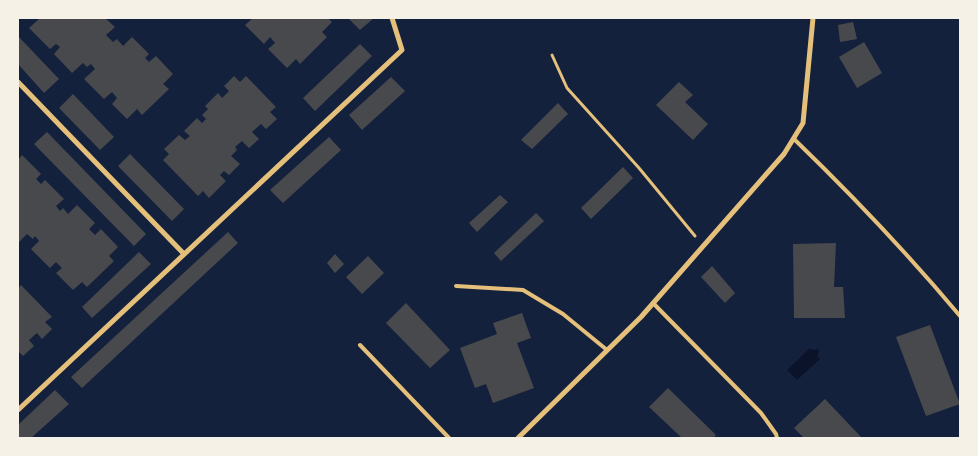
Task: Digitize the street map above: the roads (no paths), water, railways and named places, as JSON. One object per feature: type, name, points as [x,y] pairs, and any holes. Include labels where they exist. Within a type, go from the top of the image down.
[{"type":"street","points":[[18,410],[402,50],[392,18]]},
{"type":"street","points":[[518,438],[653,303],[784,154],[803,123],[813,18]]},
{"type":"street","points":[[18,82],[184,254]]},
{"type":"lane","points":[[794,139],[847,190],[930,280],[960,316]]},
{"type":"lane","points":[[456,286],[523,290],[563,314],[608,350]]},
{"type":"lane","points":[[653,303],[761,412],[777,438]]},
{"type":"lane","points":[[360,345],[449,438]]},
{"type":"water","points":[[810,348],[812,350],[818,349],[817,356],[820,359],[797,380],[787,370]]}]
